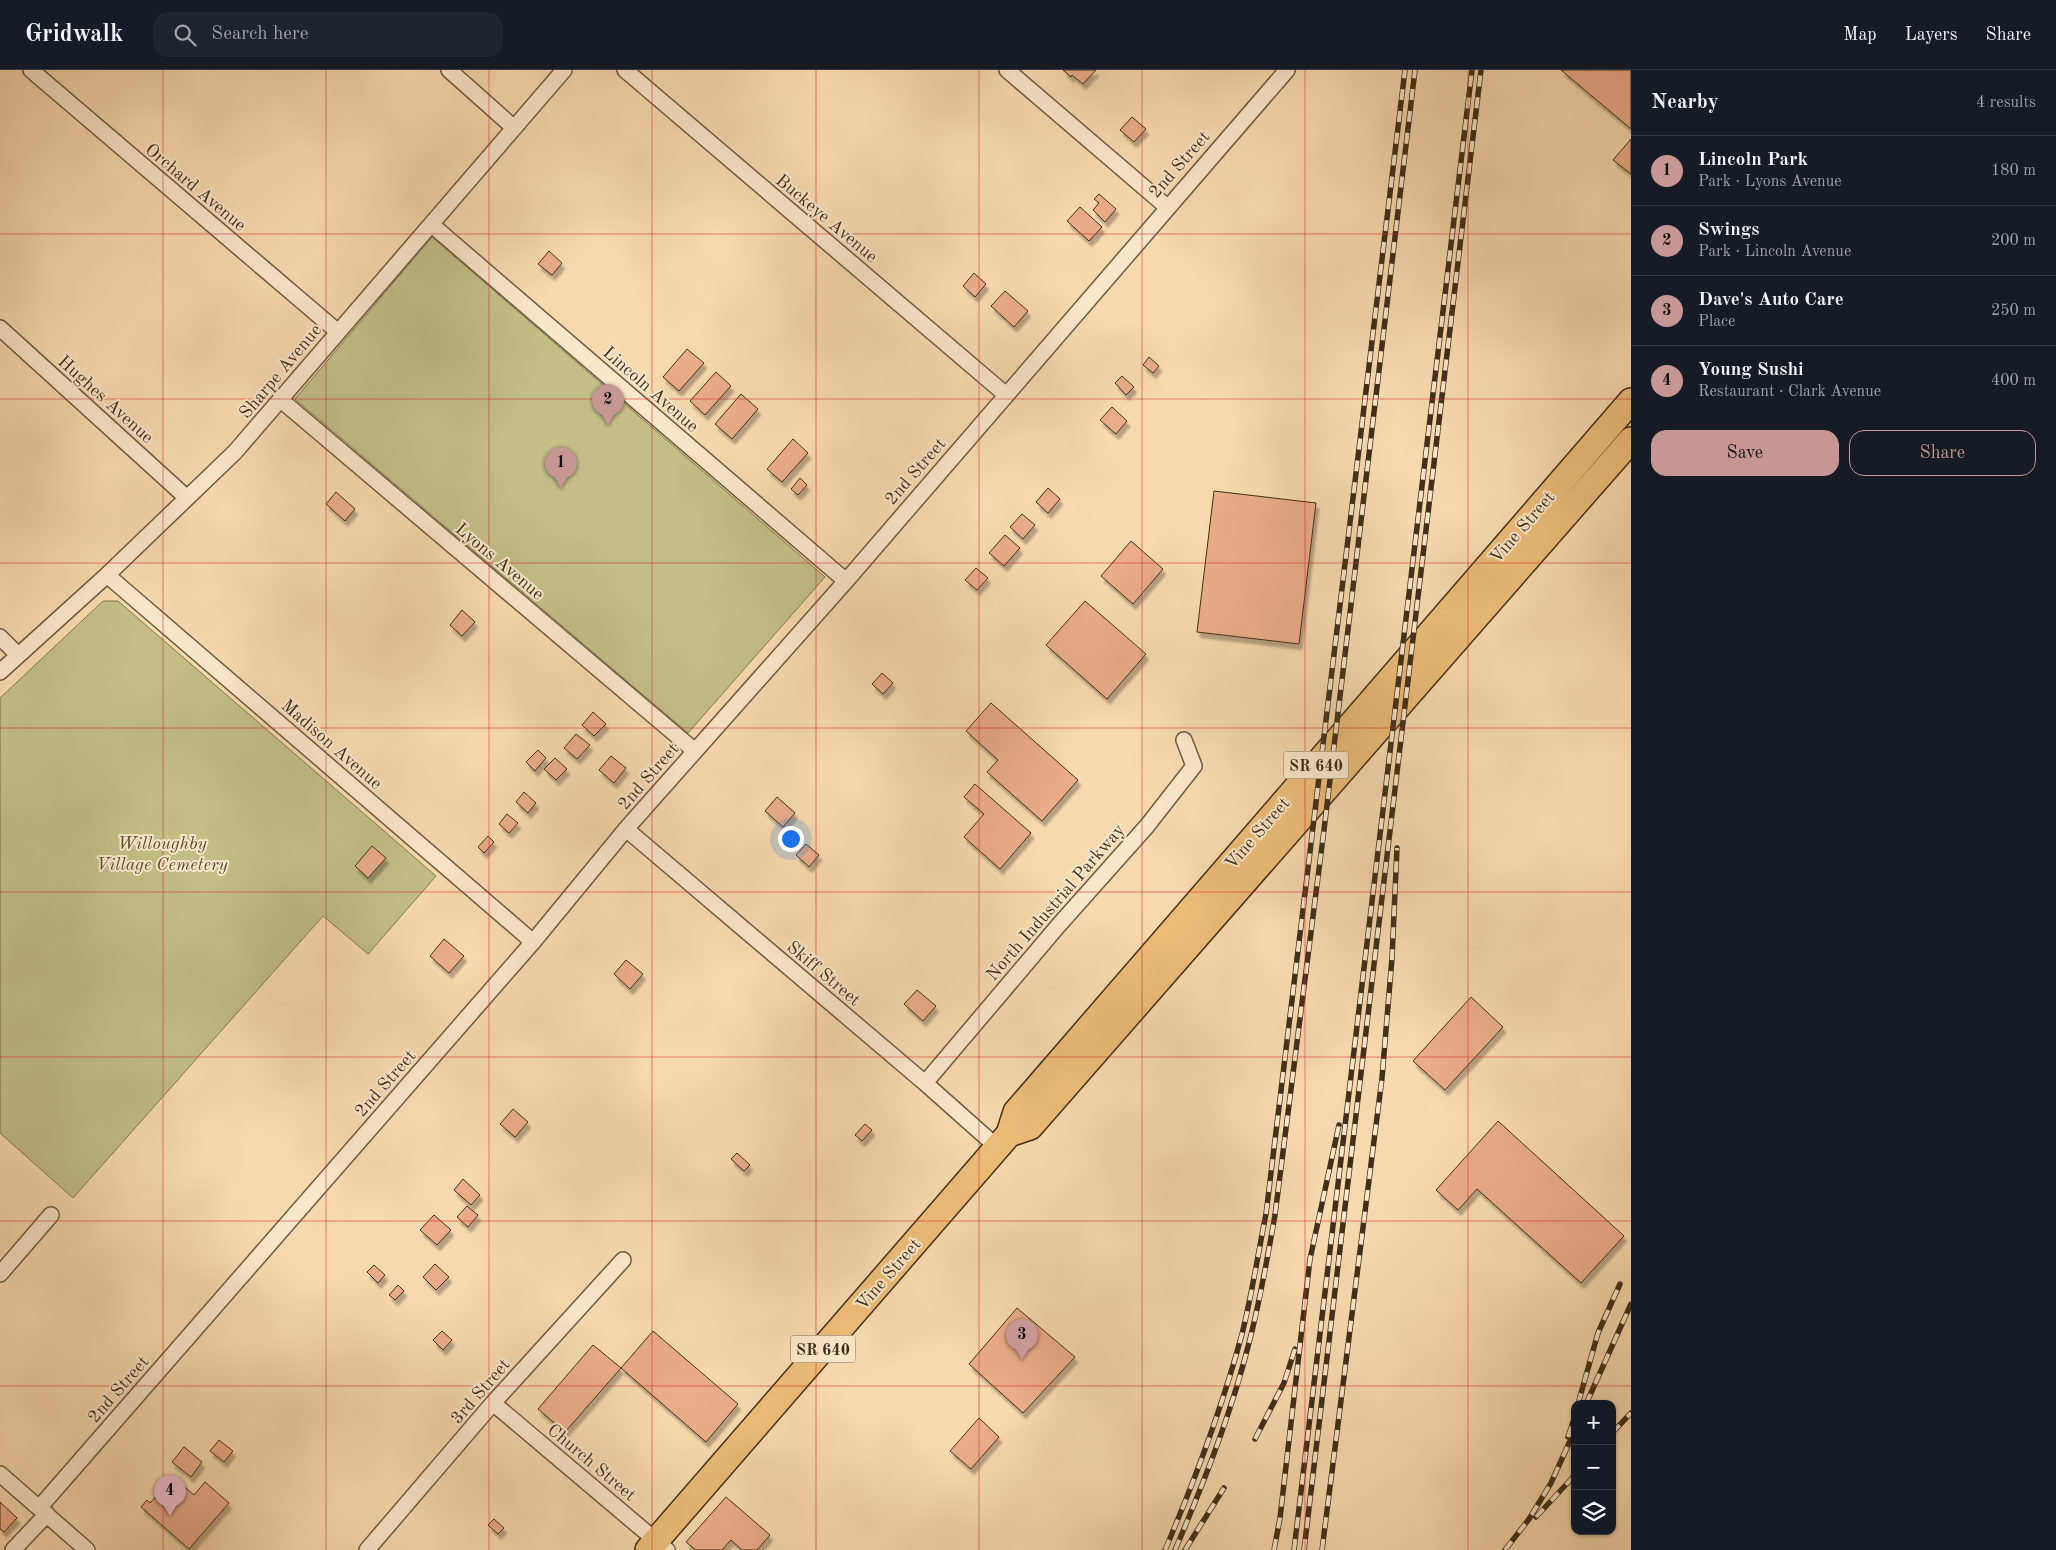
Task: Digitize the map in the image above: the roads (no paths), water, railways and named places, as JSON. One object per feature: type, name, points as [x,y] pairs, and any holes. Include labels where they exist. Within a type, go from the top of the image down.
[{"type":"main road","name":"Vine Street","points":[[657,1547],[1003,1141],[1016,1112],[1631,401]]},
{"type":"main road","name":"Vine Street","points":[[1003,1141],[1030,1127],[1631,440]]},
{"type":"street","name":"Orchard Avenue","points":[[31,70],[338,332]]},
{"type":"street","points":[[449,70],[513,127]]},
{"type":"street","name":"Sharpe Avenue","points":[[0,672],[107,575],[235,452],[564,70]]},
{"type":"street","name":"Buckeye Avenue","points":[[625,70],[1006,394]]},
{"type":"street","points":[[1007,70],[1167,207]]},
{"type":"street","name":"2nd Street","points":[[13,1550],[43,1511],[533,942],[626,829],[846,581],[1287,70]]},
{"type":"street","name":"Lincoln Avenue","points":[[432,225],[846,581]]},
{"type":"street","name":"Hughes Avenue","points":[[0,328],[186,498]]},
{"type":"street","name":"Lyons Avenue","points":[[281,400],[695,751]]},
{"type":"street","name":"Madison Avenue","points":[[107,575],[533,942]]},
{"type":"street","points":[[0,638],[18,655]]},
{"type":"street","name":"North Industrial Parkway","points":[[925,1083],[1058,926],[1147,826],[1194,766],[1184,740]]},
{"type":"street","name":"Skiff Street","points":[[626,829],[925,1083],[1003,1141]]},
{"type":"street","points":[[0,1274],[51,1215]]},
{"type":"street","name":"3rd Street","points":[[367,1550],[493,1403],[623,1260]]},
{"type":"street","name":"Church Street","points":[[493,1403],[657,1547]]},
{"type":"street","points":[[0,1474],[87,1550]]},
{"type":"railway","points":[[1165,1550],[1187,1497],[1226,1389],[1249,1304],[1266,1214],[1405,70]]},
{"type":"railway","points":[[1175,1550],[1207,1471],[1236,1390],[1258,1305],[1275,1215],[1324,830],[1415,70]]},
{"type":"railway","points":[[1294,1550],[1472,70]]},
{"type":"railway","points":[[1304,1550],[1481,70]]},
{"type":"railway","points":[[1322,1550],[1382,1078],[1392,958],[1397,848]]},
{"type":"railway","points":[[1274,1550],[1280,1518],[1310,1259],[1339,1125]]},
{"type":"railway","points":[[1579,1400],[1598,1333],[1620,1284]]},
{"type":"railway","points":[[1588,1400],[1631,1304]]},
{"type":"railway","points":[[1255,1439],[1284,1383],[1295,1349]]},
{"type":"railway","points":[[1616,1429],[1631,1413]]},
{"type":"railway","points":[[1568,1437],[1571,1428]]},
{"type":"railway","points":[[1505,1550],[1529,1519],[1551,1483],[1571,1439]]},
{"type":"railway","points":[[1536,1517],[1571,1479]]},
{"type":"railway","points":[[1185,1550],[1224,1488]]},
{"type":"place","name":"Swings","points":[[608,425]]},
{"type":"place","name":"Lincoln Park","points":[[561,488]]},
{"type":"place","name":"Dave's Auto Care","points":[[1022,1360]]},
{"type":"place","name":"Young Sushi","points":[[170,1516]]},
{"type":"park label","name":"Willoughby Village Cemetery","points":[[162,853]]}]
